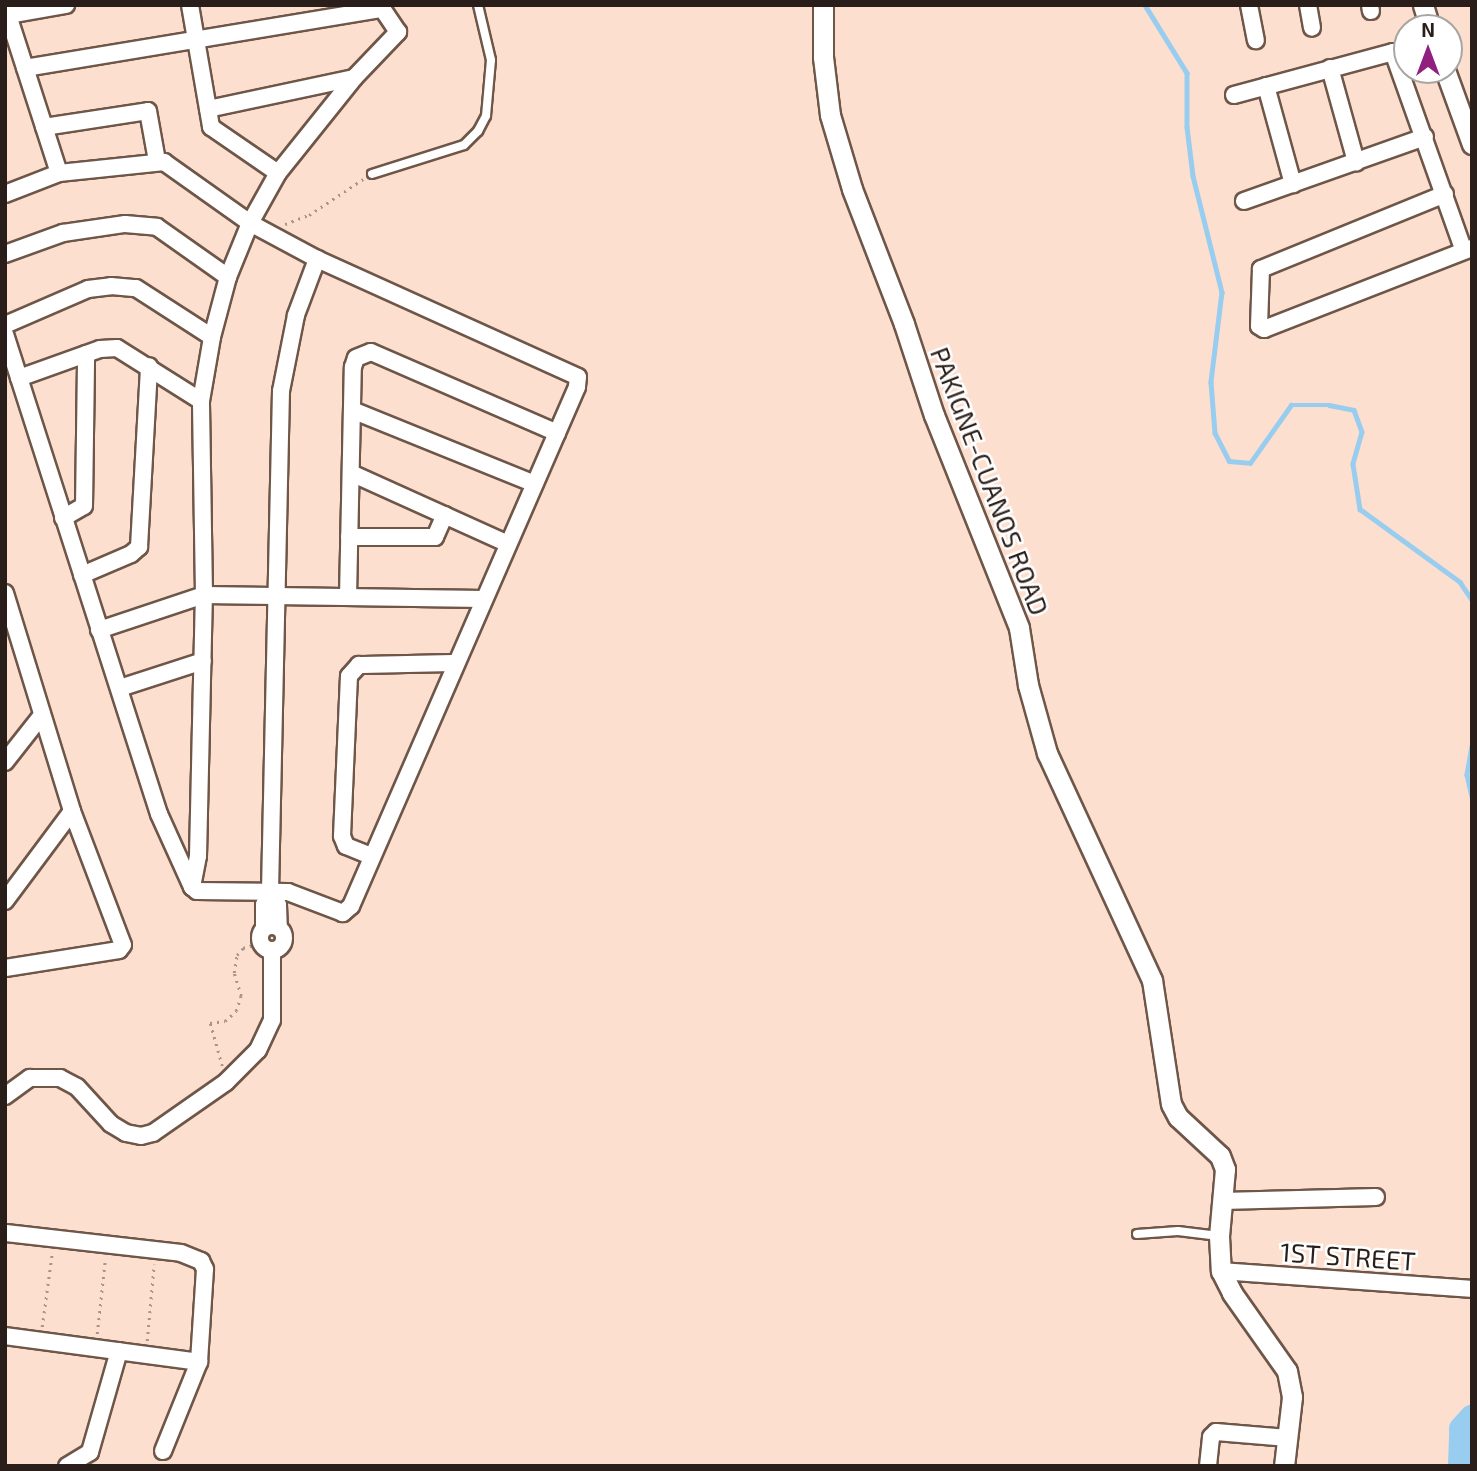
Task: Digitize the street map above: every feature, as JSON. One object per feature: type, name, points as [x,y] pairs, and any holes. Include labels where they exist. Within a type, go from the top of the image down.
[{"type":"street","points":[[59,173],[8,15],[66,5]]},
{"type":"street","points":[[190,5],[211,127],[278,173]]},
{"type":"street","name":"PAKIGNE-CUANOS ROAD","points":[[823,5],[823,57],[830,115],[852,189],[904,324],[934,415],[1019,628],[1028,685],[1047,753],[1152,980],[1171,1104],[1178,1117],[1220,1156],[1225,1169],[1219,1236],[1221,1271],[1232,1293],[1287,1371],[1292,1397],[1284,1466]]},
{"type":"street","points":[[1249,5],[1256,40]]},
{"type":"street","points":[[1308,5],[1312,28]]},
{"type":"street","points":[[25,68],[196,41],[381,7],[398,32],[354,78],[278,173],[250,223],[228,277],[212,337],[201,401],[203,661],[198,856],[192,887]]},
{"type":"street","points":[[1234,95],[1393,52],[1468,250],[1264,330],[1258,326],[1261,269],[1445,194]]},
{"type":"street","points":[[1330,68],[1356,162]]},
{"type":"street","points":[[208,110],[354,78]]},
{"type":"street","points":[[1450,84],[1472,144]]},
{"type":"street","points":[[1266,86],[1293,184]]},
{"type":"street","points":[[44,127],[148,111],[157,161]]},
{"type":"street","points":[[1244,201],[1425,138]]},
{"type":"street","points":[[5,194],[59,173],[157,161],[264,232],[317,259],[576,374],[577,387],[351,906],[343,913],[288,892],[197,891],[192,887],[159,814],[5,334]]},
{"type":"street","points":[[5,254],[63,233],[136,225],[158,227],[228,277]]},
{"type":"street","points":[[5,1096],[30,1078],[60,1078],[77,1087],[111,1124],[126,1133],[141,1136],[153,1133],[226,1082],[249,1060],[268,1033],[273,1009],[269,937],[278,905],[270,891],[281,391],[296,315],[317,259]]},
{"type":"street","points":[[5,325],[88,289],[111,286],[136,288],[212,337]]},
{"type":"street","points":[[19,378],[100,348],[117,348],[201,401]]},
{"type":"street","points":[[348,597],[353,367],[356,358],[371,352],[557,433]]},
{"type":"street","points":[[63,518],[84,506],[86,354]]},
{"type":"street","points":[[82,575],[131,554],[139,547],[149,366]]},
{"type":"street","points":[[352,410],[534,484]]},
{"type":"street","points":[[351,473],[508,544]]},
{"type":"street","points":[[349,537],[435,537],[445,515]]},
{"type":"street","points":[[5,593],[9,620],[72,811],[122,947],[5,968]]},
{"type":"street","points":[[99,630],[204,595],[484,599]]},
{"type":"street","points":[[120,688],[203,661]]},
{"type":"street","points":[[371,856],[346,846],[342,835],[349,676],[359,665],[456,663]]},
{"type":"street","points":[[5,762],[42,715]]},
{"type":"street","points":[[5,901],[72,811]]},
{"type":"street","points":[[1222,1201],[1376,1197]]},
{"type":"street","points":[[6,1233],[155,1250],[201,1261],[205,1269],[199,1362],[163,1451]]},
{"type":"street","name":"1ST STREET","points":[[1221,1271],[1472,1289]]},
{"type":"street","points":[[5,1335],[199,1362]]},
{"type":"street","points":[[67,1466],[90,1452],[119,1351]]},
{"type":"street","points":[[1208,1466],[1211,1437],[1216,1432],[1288,1438]]},
{"type":"lane","points":[[372,174],[464,145],[478,131],[486,116],[491,60],[478,5]]},
{"type":"lane","points":[[1137,1234],[1178,1231],[1219,1236]]},
{"type":"path","points":[[264,232],[309,215],[351,184],[372,174]]},
{"type":"path","points":[[226,1082],[210,1023],[225,1021],[236,1011],[241,996],[234,973],[237,955],[243,948],[269,937]]},
{"type":"path","points":[[40,1340],[54,1238]]},
{"type":"path","points":[[96,1348],[107,1244]]},
{"type":"path","points":[[146,1354],[155,1250]]},
{"type":"waterway","points":[[1145,5],[1187,73],[1187,127],[1193,176],[1222,292],[1211,382],[1215,433],[1229,461],[1250,463],[1291,405],[1329,405],[1354,410],[1362,432],[1353,464],[1360,509],[1460,582],[1472,600]]},
{"type":"waterway","points":[[1472,746],[1467,775],[1472,797]]},
{"type":"waterway","points":[[1461,1466],[1462,1429],[1472,1418]]}]
